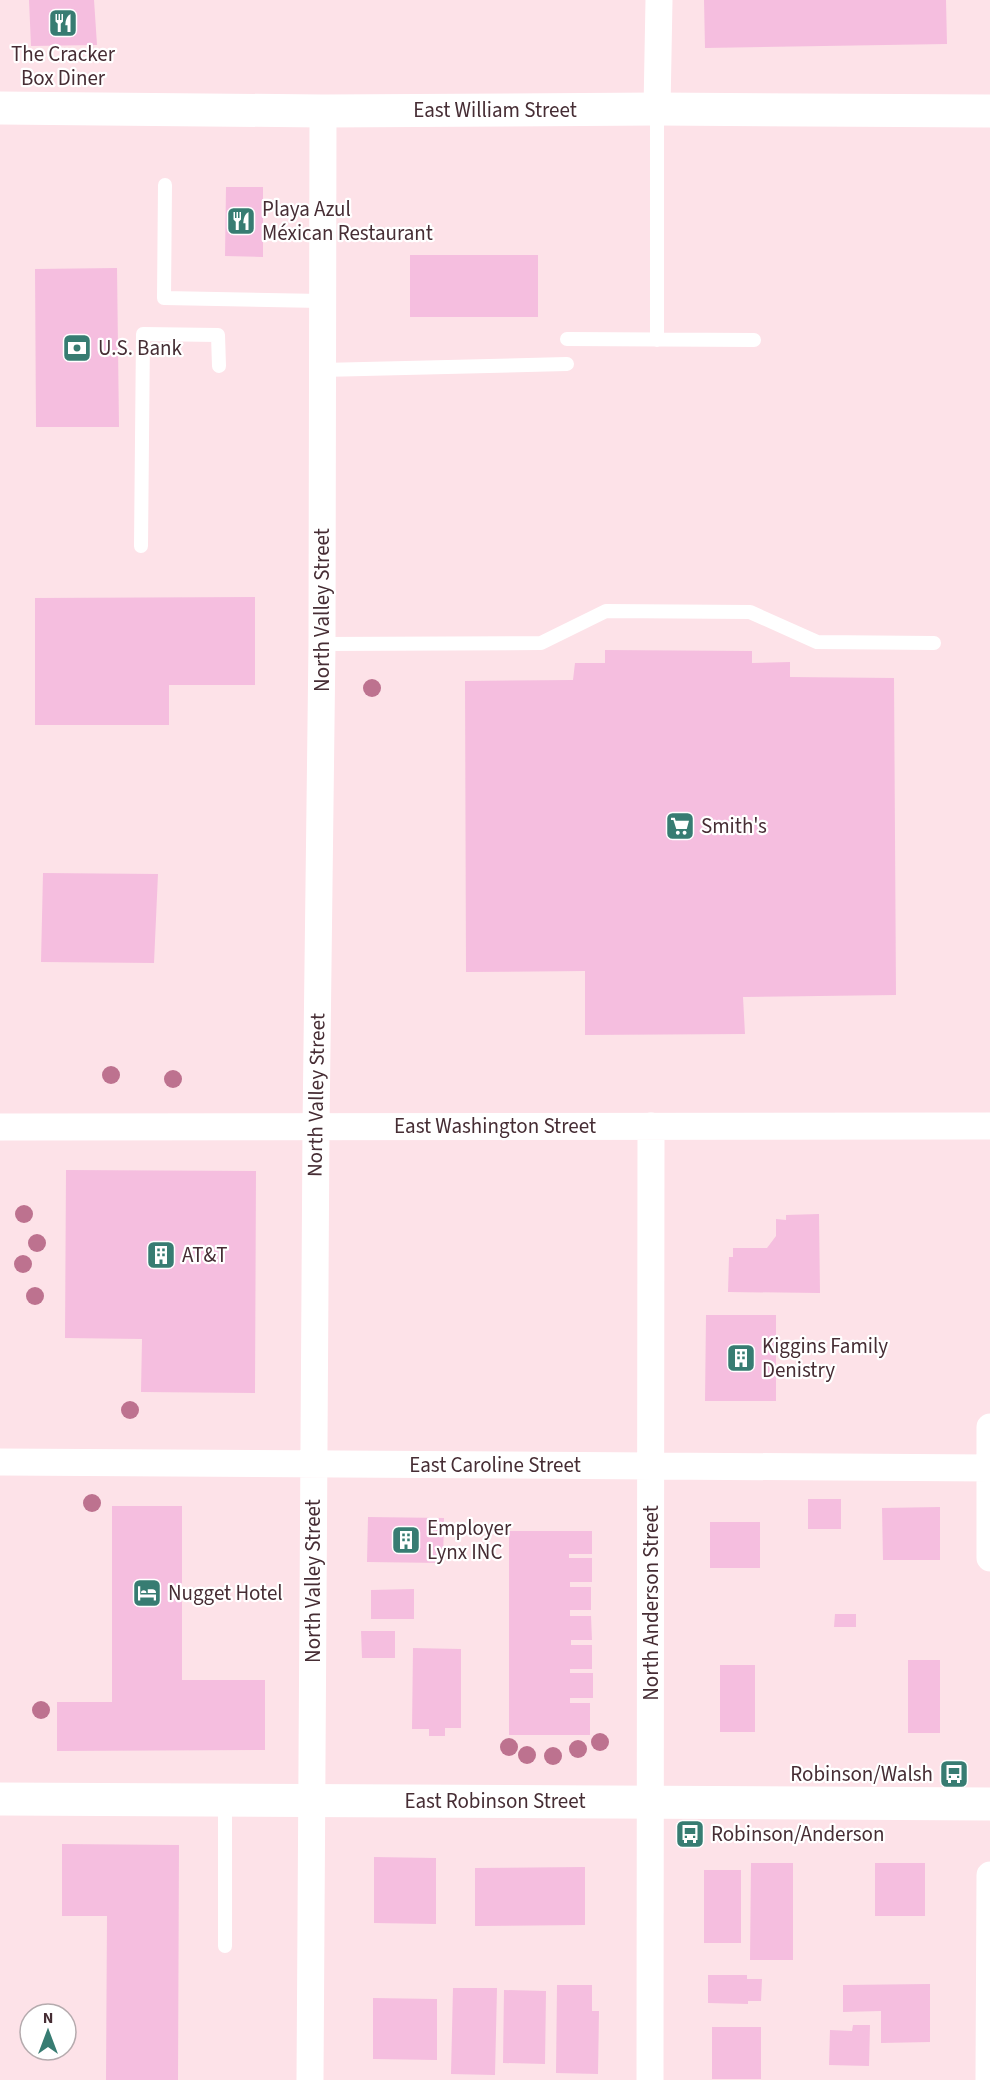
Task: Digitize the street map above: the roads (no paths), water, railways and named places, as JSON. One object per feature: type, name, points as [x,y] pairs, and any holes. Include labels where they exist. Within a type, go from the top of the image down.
[{"type":"street","points":[[657,109],[659,0]]},
{"type":"street","name":"East William Street","points":[[0,108],[323,111],[657,109],[990,111]]},
{"type":"street","name":"North Valley Street","points":[[310,2080],[316,1127],[322,644],[323,111]]},
{"type":"street","name":"North Anderson Street","points":[[650,2080],[651,1126]]},
{"type":"street","name":"East Washington Street","points":[[0,1127],[990,1126]]},
{"type":"street","points":[[990,1427],[990,1558]]},
{"type":"street","name":"East Caroline Street","points":[[0,1462],[990,1468]]},
{"type":"street","name":"East Robinson Street","points":[[0,1799],[990,1804]]},
{"type":"street","points":[[988,2080],[990,1875]]},
{"type":"lane","points":[[657,109],[657,340]]},
{"type":"lane","points":[[165,185],[164,298],[322,302]]},
{"type":"lane","points":[[141,546],[143,334],[218,335],[219,366]]},
{"type":"lane","points":[[567,339],[754,340]]},
{"type":"lane","points":[[322,370],[567,364]]},
{"type":"lane","points":[[322,644],[541,643],[606,611],[750,612],[817,642],[934,643]]},
{"type":"lane","points":[[225,1800],[225,1946]]},
{"type":"place","name":"The Cracker Box Diner","points":[[63,23]]},
{"type":"place","name":"Playa Azul Méxican Restaurant","points":[[241,221]]},
{"type":"place","name":"U.S. Bank","points":[[77,348]]},
{"type":"place","name":"Smith's","points":[[680,826]]},
{"type":"place","name":"AT&T","points":[[161,1255]]},
{"type":"place","name":"Kiggins Family Denistry","points":[[741,1358]]},
{"type":"place","name":"Employer Lynx INC","points":[[406,1540]]},
{"type":"place","name":"Nugget Hotel","points":[[147,1593]]},
{"type":"place","name":"Robinson/Walsh","points":[[954,1774]]},
{"type":"place","name":"Robinson/Anderson","points":[[690,1834]]}]
